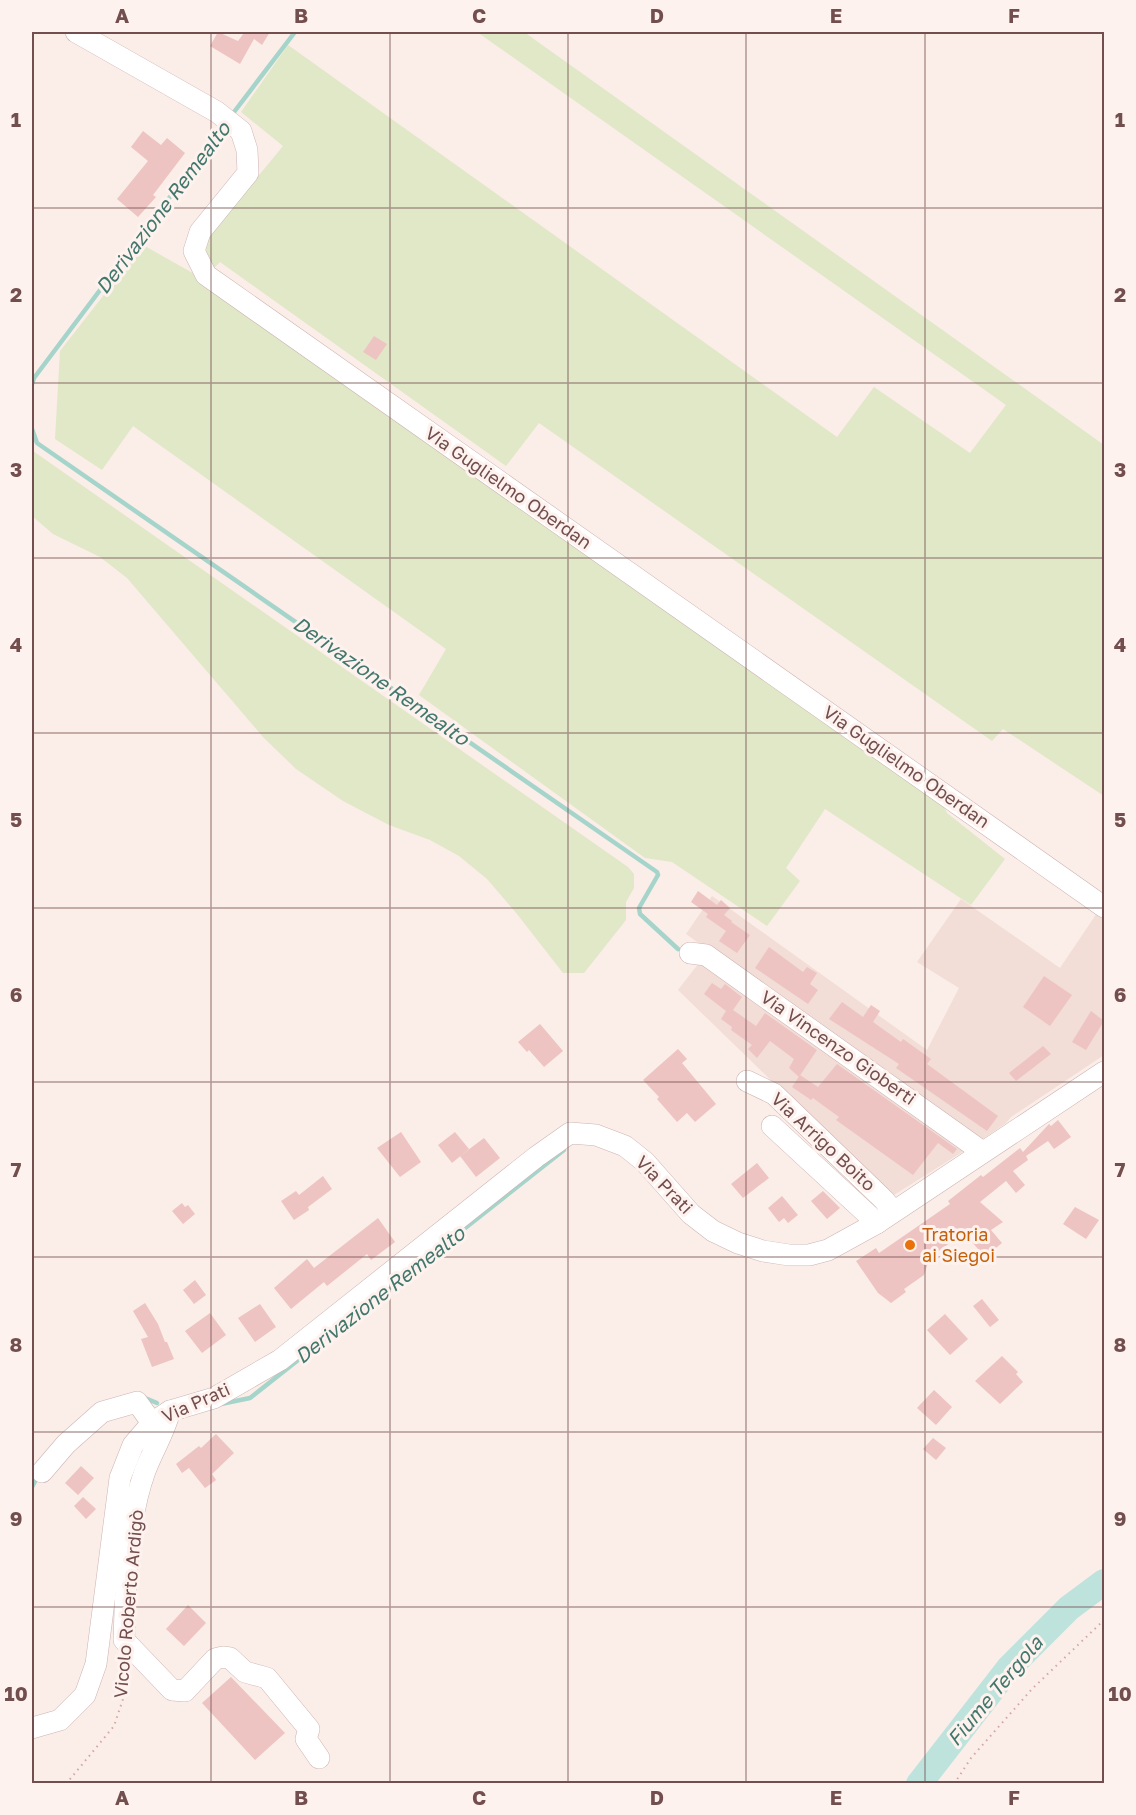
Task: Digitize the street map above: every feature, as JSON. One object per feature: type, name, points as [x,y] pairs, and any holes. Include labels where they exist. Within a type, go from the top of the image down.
[{"type":"street","name":"Via Guglielmo Oberdan","points":[[76,32],[217,112],[241,131],[248,150],[248,173],[200,232],[194,251],[206,275],[1104,907]]},
{"type":"street","name":"Via Vincenzo Gioberti","points":[[690,953],[706,955],[981,1153]]},
{"type":"street","name":"Via Prati","points":[[32,1728],[60,1720],[85,1695],[98,1654],[120,1478],[134,1445],[161,1417],[214,1398],[280,1360],[570,1133],[596,1135],[625,1146],[645,1162],[691,1214],[713,1231],[738,1243],[763,1251],[809,1255],[828,1250],[885,1217],[1104,1072]]},
{"type":"street","name":"Via Arrigo Boito","points":[[747,1081],[774,1094],[884,1200],[885,1217]]},
{"type":"street","points":[[772,1126],[885,1217]]},
{"type":"street","name":"Via Prati","points":[[42,1472],[66,1444],[102,1412],[137,1402],[161,1417]]},
{"type":"street","name":"Vicolo Roberto Ardigò","points":[[124,1640],[133,1519],[145,1471],[165,1428],[161,1417]]},
{"type":"street","points":[[124,1640],[172,1690],[185,1691],[214,1659],[223,1657],[230,1658],[244,1672],[267,1678],[309,1729],[306,1739],[319,1758]]},
{"type":"path","points":[[954,1784],[971,1758],[1032,1689],[1104,1620]]},
{"type":"path","name":"Vicolo Roberto Ardigò","points":[[66,1784],[114,1726],[123,1699],[124,1640]]},
{"type":"shaded area","points":[[712,896],[927,1050],[959,988],[917,962],[961,899],[1060,968],[1099,910],[1104,914],[1104,1055],[1011,1117],[980,1141],[686,934]]},
{"type":"shaded area","points":[[702,959],[967,1149],[894,1195],[884,1190],[678,990]]},
{"type":"green space","points":[[477,32],[524,32],[1104,445],[1104,796],[1003,729],[992,741],[539,423],[506,466],[220,262],[214,268],[206,254],[208,237],[283,146],[241,112],[288,45],[837,437],[874,387],[970,453],[1006,405]]},
{"type":"green space","points":[[143,245],[198,276],[939,797],[947,813],[1005,859],[971,905],[825,809],[786,868],[800,881],[767,926],[672,862],[645,858],[419,695],[446,649],[133,426],[102,470],[55,439],[60,351]]},
{"type":"green space","points":[[33,451],[628,867],[634,874],[634,888],[626,902],[626,920],[584,973],[563,973],[487,879],[459,856],[430,840],[389,825],[343,801],[296,769],[263,737],[127,578],[100,557],[53,534],[32,516]]},
{"type":"building","points":[[218,32],[238,41],[244,33],[242,32],[270,32],[262,45],[254,39],[240,64],[210,46]]},
{"type":"building","points":[[143,131],[161,145],[167,138],[185,153],[153,195],[156,197],[138,217],[117,199],[148,161],[131,147]]},
{"type":"building","points":[[374,336],[387,344],[376,360],[363,352]]},
{"type":"building","points":[[698,891],[717,905],[721,900],[730,908],[724,915],[750,935],[737,953],[719,941],[726,931],[706,917],[708,914],[691,902]]},
{"type":"building","points":[[769,947],[803,972],[807,967],[817,973],[810,984],[818,990],[808,1004],[755,968]]},
{"type":"building","points":[[1044,976],[1072,995],[1050,1026],[1023,1007]]},
{"type":"building","points":[[712,983],[721,989],[725,984],[742,997],[733,1010],[756,1026],[765,1013],[817,1050],[799,1077],[789,1068],[794,1059],[770,1041],[757,1058],[748,1049],[752,1045],[731,1030],[732,1027],[721,1019],[726,1011],[704,994]]},
{"type":"building","points":[[842,1002],[863,1017],[871,1005],[880,1011],[873,1022],[901,1042],[903,1039],[931,1059],[927,1064],[998,1116],[987,1131],[896,1068],[899,1064],[829,1019]]},
{"type":"building","points":[[1091,1011],[1104,1021],[1086,1050],[1072,1042]]},
{"type":"building","points":[[540,1024],[563,1051],[544,1067],[529,1050],[527,1052],[518,1042]]},
{"type":"building","points":[[1043,1046],[1051,1054],[1016,1081],[1009,1073]]},
{"type":"building","points":[[678,1049],[687,1059],[682,1063],[716,1104],[695,1122],[687,1113],[677,1122],[643,1080]]},
{"type":"building","points":[[837,1064],[957,1149],[953,1154],[938,1143],[913,1175],[836,1120],[839,1117],[813,1098],[811,1100],[792,1087],[800,1075],[818,1087]]},
{"type":"building","points":[[1058,1120],[1071,1137],[1054,1149],[1048,1141],[1026,1156],[1028,1160],[1013,1171],[1025,1185],[1016,1193],[1006,1181],[980,1202],[1003,1222],[991,1230],[1002,1243],[985,1257],[964,1233],[930,1257],[924,1275],[904,1289],[906,1292],[891,1303],[878,1293],[856,1261],[876,1248],[879,1253],[950,1204],[948,1201],[981,1175],[983,1177],[1020,1148],[1023,1152],[1049,1124],[1051,1126]]},
{"type":"building","points":[[401,1132],[421,1162],[400,1177],[377,1148]]},
{"type":"building","points":[[455,1132],[469,1149],[452,1163],[438,1145]]},
{"type":"building","points":[[484,1138],[500,1158],[476,1177],[460,1156]]},
{"type":"building","points":[[757,1163],[769,1178],[743,1198],[731,1184]]},
{"type":"building","points":[[323,1176],[332,1189],[294,1220],[281,1201],[296,1191],[299,1195]]},
{"type":"building","points":[[823,1191],[840,1208],[827,1219],[811,1201]]},
{"type":"building","points":[[782,1196],[798,1215],[788,1223],[784,1218],[779,1222],[768,1208]]},
{"type":"building","points":[[182,1203],[185,1207],[188,1205],[195,1214],[183,1224],[172,1211]]},
{"type":"building","points":[[1075,1207],[1099,1220],[1086,1239],[1063,1224]]},
{"type":"building","points":[[378,1218],[395,1242],[371,1260],[367,1254],[327,1286],[324,1282],[291,1309],[274,1288],[307,1259],[314,1268]]},
{"type":"building","points":[[195,1280],[206,1295],[194,1304],[183,1290]]},
{"type":"building","points":[[982,1299],[999,1320],[990,1327],[973,1306]]},
{"type":"building","points":[[145,1303],[158,1324],[174,1359],[152,1367],[141,1339],[148,1337],[133,1311]]},
{"type":"building","points":[[260,1304],[276,1327],[255,1342],[238,1318]]},
{"type":"building","points":[[210,1313],[226,1335],[202,1353],[185,1331]]},
{"type":"building","points":[[945,1314],[968,1339],[950,1355],[927,1330]]},
{"type":"building","points":[[1002,1356],[1018,1372],[1016,1374],[1023,1382],[1000,1404],[975,1381]]},
{"type":"building","points":[[934,1390],[952,1407],[936,1425],[917,1408]]},
{"type":"building","points":[[216,1434],[234,1453],[212,1474],[216,1480],[205,1488],[189,1468],[182,1473],[176,1464],[199,1446],[201,1448]]},
{"type":"building","points":[[933,1438],[946,1448],[936,1460],[923,1449]]},
{"type":"building","points":[[81,1466],[94,1478],[78,1495],[65,1483]]},
{"type":"building","points":[[83,1497],[96,1509],[86,1519],[74,1506]]},
{"type":"building","points":[[188,1605],[206,1623],[184,1646],[166,1629]]},
{"type":"building","points":[[231,1677],[285,1733],[255,1760],[202,1703]]},
{"type":"waterway","name":"Derivazione Remealto","points":[[231,116],[295,32]]},
{"type":"waterway","name":"Derivazione Remealto","points":[[32,384],[34,378],[224,125]]},
{"type":"waterway","name":"Derivazione Remealto","points":[[32,429],[37,443],[657,872],[658,875],[639,908],[640,914],[678,949]]},
{"type":"waterway","name":"Derivazione Remealto","points":[[221,1404],[250,1398],[564,1150]]},
{"type":"waterway","name":"Derivazione Remealto","points":[[145,1398],[157,1403]]},
{"type":"waterway","name":"Derivazione Remealto","points":[[32,1487],[38,1476]]},
{"type":"waterway","name":"Fiume Tergola","points":[[919,1784],[1009,1668],[1069,1608],[1104,1582]]},
{"type":"place","name":"Tratoria ai Siegoi","points":[[910,1245]]}]
